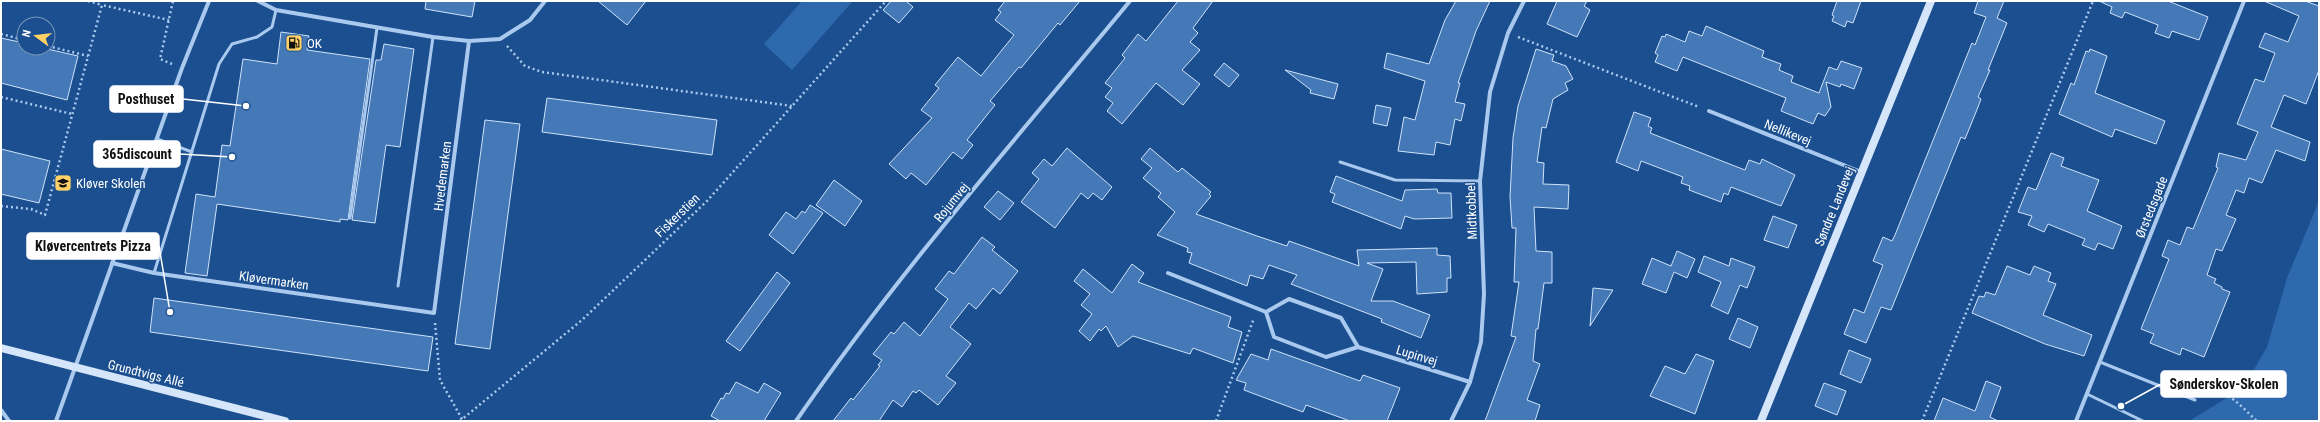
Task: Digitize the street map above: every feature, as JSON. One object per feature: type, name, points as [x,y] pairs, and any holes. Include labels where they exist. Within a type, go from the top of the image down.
[{"type":"street","points":[[56,421],[156,139],[209,1]]},
{"type":"street","points":[[258,1],[276,10],[433,38],[469,41],[500,39],[530,20],[545,1]]},
{"type":"street","name":"Rojumvej","points":[[796,421],[831,369],[904,276],[1130,1]]},
{"type":"street","name":"Midtkobbel","points":[[1451,421],[1470,382],[1481,342],[1484,294],[1480,181],[1490,92],[1508,33],[1524,1]]},
{"type":"street","name":"Søndre Landevej","points":[[1761,421],[1931,1]]},
{"type":"street","name":"Ørstedsgade","points":[[2076,421],[2244,1]]},
{"type":"street","name":"Hvedemarken","points":[[434,313],[469,41]]},
{"type":"street","name":"Nellikevej","points":[[1708,111],[1861,172]]},
{"type":"street","name":"Kløvermarken","points":[[112,263],[154,273],[434,313]]},
{"type":"street","points":[[1168,273],[1266,312],[1274,337],[1326,357],[1358,347],[1341,318],[1289,299],[1266,312]]},
{"type":"street","name":"Lupinvej","points":[[1358,347],[1470,382]]},
{"type":"street","name":"Grundtvigs Allé","points":[[1,348],[285,421]]},
{"type":"street","points":[[1,410],[9,421]]},
{"type":"lane","points":[[154,273],[219,64],[232,44],[257,37],[272,27],[276,10]]},
{"type":"lane","points":[[350,218],[377,28]]},
{"type":"lane","points":[[398,286],[433,38]]},
{"type":"lane","points":[[156,139],[192,152]]},
{"type":"lane","points":[[1340,162],[1395,180],[1480,181]]},
{"type":"lane","points":[[2100,362],[2195,400]]},
{"type":"lane","points":[[2087,394],[2143,421]]},
{"type":"path","points":[[88,1],[169,20]]},
{"type":"path","points":[[173,1],[160,60],[182,68]]},
{"type":"path","name":"Fiskerstien","points":[[461,420],[582,320],[707,201],[886,1]]},
{"type":"path","points":[[1922,421],[2093,1]]},
{"type":"path","points":[[1,206],[30,209],[45,215],[102,5]]},
{"type":"path","points":[[1508,33],[1708,111]]},
{"type":"path","points":[[1,34],[16,38]]},
{"type":"path","points":[[500,39],[525,66],[542,72],[792,106]]},
{"type":"path","points":[[56,48],[88,56]]},
{"type":"path","points":[[1,97],[72,114]]},
{"type":"path","points":[[1216,421],[1257,308]]},
{"type":"path","points":[[434,313],[440,380],[461,420]]},
{"type":"path","points":[[2195,400],[2212,391],[2227,394],[2257,421]]},
{"type":"shaded area","points":[[802,1],[853,1],[792,70],[764,44]]},
{"type":"shaded area","points":[[2319,201],[2319,421],[2189,421],[2243,388],[2267,347],[2287,278]]},
{"type":"building","points":[[426,1],[475,1],[472,17],[425,9]]},
{"type":"building","points":[[598,1],[646,1],[627,25]]},
{"type":"building","points":[[891,1],[906,1],[913,7],[899,23],[883,10]]},
{"type":"building","points":[[1005,1],[1080,1],[1060,25],[1058,23],[1021,68],[1019,67],[990,101],[995,105],[967,140],[973,145],[962,159],[953,152],[926,185],[911,173],[906,179],[889,164],[932,118],[921,110],[939,88],[935,85],[958,57],[981,76],[1014,35],[995,20],[1001,12],[998,10]]},
{"type":"building","points":[[1178,1],[1213,1],[1193,28],[1198,33],[1190,42],[1200,50],[1182,70],[1200,84],[1183,105],[1156,83],[1122,124],[1107,111],[1113,103],[1105,97],[1112,88],[1105,83],[1125,58],[1122,55],[1138,34],[1146,41]]},
{"type":"building","points":[[1456,1],[1490,1],[1476,31],[1458,83],[1460,83],[1455,102],[1465,104],[1461,121],[1455,119],[1450,145],[1436,142],[1434,155],[1398,151],[1404,117],[1415,120],[1425,81],[1384,68],[1387,53],[1429,64],[1445,20]]},
{"type":"building","points":[[1557,1],[1587,1],[1584,6],[1590,10],[1577,37],[1547,24]]},
{"type":"building","points":[[1837,1],[1861,1],[1853,23],[1847,21],[1845,27],[1832,21],[1834,16],[1832,15]]},
{"type":"building","points":[[1978,1],[2004,1],[1997,18],[2007,23],[1988,70],[1990,70],[1978,97],[1981,99],[1976,112],[1965,139],[1961,137],[1891,310],[1881,307],[1866,343],[1844,334],[1854,309],[1864,313],[1883,265],[1873,261],[1883,237],[1892,241],[1895,235],[1972,43],[1975,45],[1986,17],[1974,13]]},
{"type":"building","points":[[2099,1],[2168,1],[2208,17],[2199,40],[2172,31],[2169,38],[2155,33],[2158,25],[2125,12],[2122,18],[2110,13],[2112,7]]},
{"type":"building","points":[[2264,1],[2305,1],[2319,6],[2319,70],[2306,104],[2284,95],[2271,127],[2310,142],[2305,161],[2276,150],[2262,183],[2249,178],[2244,193],[2236,190],[2226,215],[2236,219],[2222,251],[2216,249],[2207,275],[2216,279],[2214,283],[2222,287],[2222,289],[2230,292],[2204,357],[2182,348],[2180,355],[2150,343],[2154,334],[2141,329],[2169,259],[2162,256],[2168,240],[2180,245],[2187,227],[2193,229],[2218,168],[2216,167],[2219,153],[2246,160],[2258,132],[2237,124],[2255,79],[2264,82],[2275,53],[2259,47],[2265,33],[2288,42],[2299,16]]},
{"type":"building","points":[[1706,26],[1764,51],[1762,57],[1781,64],[1779,70],[1793,76],[1791,82],[1819,93],[1829,67],[1837,70],[1841,61],[1862,68],[1854,89],[1841,84],[1840,87],[1826,82],[1831,107],[1825,116],[1818,113],[1813,124],[1781,111],[1786,98],[1683,57],[1677,71],[1655,62],[1658,55],[1655,53],[1662,36],[1665,37],[1666,34],[1685,42],[1689,31],[1702,36]]},
{"type":"building","points":[[281,32],[309,36],[307,50],[370,59],[348,220],[340,219],[340,222],[217,204],[207,276],[185,273],[196,194],[215,197],[222,145],[230,146],[243,59],[277,64]]},
{"type":"building","points":[[1,38],[16,41],[16,56],[56,56],[56,51],[78,56],[67,100],[1,83]]},
{"type":"building","points":[[384,44],[414,49],[400,147],[386,145],[375,223],[352,220],[376,60],[381,60]]},
{"type":"building","points":[[1536,49],[1554,55],[1552,61],[1566,66],[1573,79],[1565,83],[1568,90],[1553,99],[1546,128],[1542,127],[1537,162],[1544,163],[1543,184],[1569,185],[1568,209],[1534,207],[1536,251],[1552,252],[1552,283],[1544,283],[1538,329],[1536,329],[1533,361],[1540,364],[1527,400],[1540,405],[1535,421],[1485,421],[1516,337],[1511,336],[1519,282],[1514,282],[1516,228],[1512,228],[1510,197],[1513,138],[1518,106]]},
{"type":"building","points":[[2090,49],[2107,56],[2095,93],[2165,121],[2156,144],[2115,129],[2112,137],[2059,114],[2071,83],[2074,85],[2086,51],[2089,52]]},
{"type":"building","points":[[1224,63],[1239,75],[1229,87],[1214,75]]},
{"type":"building","points":[[1285,70],[1338,84],[1334,99],[1310,93],[1311,90]]},
{"type":"building","points":[[547,98],[717,120],[712,155],[542,132]]},
{"type":"building","points":[[1376,105],[1391,108],[1387,126],[1373,123]]},
{"type":"building","points":[[1634,112],[1651,118],[1648,126],[1652,128],[1650,133],[1745,170],[1749,160],[1760,164],[1762,159],[1795,175],[1781,206],[1731,187],[1728,195],[1724,193],[1721,202],[1689,190],[1690,186],[1681,183],[1683,177],[1641,161],[1638,171],[1616,162]]},
{"type":"building","points":[[485,120],[520,124],[490,349],[455,344]]},
{"type":"building","points":[[1067,148],[1112,187],[1102,200],[1093,193],[1088,199],[1081,193],[1055,228],[1021,202],[1039,179],[1032,173],[1044,159],[1052,166]]},
{"type":"building","points":[[1150,148],[1178,172],[1182,168],[1211,192],[1209,194],[1211,196],[1196,214],[1257,236],[1287,246],[1289,241],[1359,266],[1357,250],[1437,248],[1437,255],[1450,256],[1451,278],[1447,278],[1447,292],[1417,294],[1416,262],[1367,263],[1383,269],[1371,301],[1393,301],[1430,315],[1421,338],[1381,322],[1382,319],[1291,284],[1297,275],[1269,265],[1263,279],[1250,275],[1247,286],[1189,263],[1192,253],[1187,252],[1188,248],[1157,235],[1175,212],[1158,197],[1161,193],[1143,178],[1152,168],[1141,159]]},
{"type":"building","points":[[1,149],[50,161],[39,203],[1,194]]},
{"type":"building","points":[[2051,153],[2064,158],[2061,166],[2099,180],[2087,211],[2122,226],[2113,249],[2098,243],[2095,250],[2082,245],[2085,239],[2048,224],[2044,232],[2028,225],[2032,216],[2018,212],[2028,187],[2036,190]]},
{"type":"building","points":[[1336,176],[1402,201],[1405,190],[1437,189],[1438,193],[1451,193],[1452,218],[1414,219],[1405,216],[1401,229],[1332,202],[1335,194],[1330,192]]},
{"type":"building","points":[[834,180],[862,201],[845,226],[816,205]]},
{"type":"building","points":[[998,191],[1014,203],[1000,220],[984,207]]},
{"type":"building","points":[[810,205],[823,213],[793,254],[769,235],[786,212],[796,219],[802,211],[805,213]]},
{"type":"building","points":[[1773,216],[1797,225],[1788,248],[1764,240]]},
{"type":"building","points":[[982,237],[995,247],[992,250],[1018,271],[1000,294],[993,288],[976,309],[969,303],[950,327],[971,344],[946,376],[956,383],[938,405],[919,390],[916,393],[913,391],[902,407],[893,400],[879,421],[833,421],[851,398],[853,400],[880,366],[878,365],[882,360],[873,354],[891,332],[894,334],[904,322],[920,336],[948,299],[935,289],[949,271],[954,274]]},
{"type":"building","points":[[1677,251],[1695,259],[1687,278],[1674,272],[1666,293],[1642,284],[1652,258],[1671,266]]},
{"type":"building","points":[[1704,256],[1729,266],[1731,258],[1755,267],[1747,288],[1740,285],[1728,314],[1711,306],[1721,282],[1698,272]]},
{"type":"building","points":[[1132,264],[1144,273],[1138,282],[1231,317],[1228,327],[1242,332],[1233,363],[1193,348],[1190,354],[1133,336],[1118,347],[1106,326],[1101,331],[1099,329],[1090,341],[1079,331],[1092,314],[1081,305],[1090,294],[1074,281],[1083,269],[1112,293]]},
{"type":"building","points":[[2007,266],[2030,275],[2034,266],[2051,273],[2048,281],[2056,284],[2043,315],[2092,335],[2084,356],[2045,344],[1972,313],[1979,296],[1984,297],[1986,292],[1995,295]]},
{"type":"building","points":[[777,272],[790,283],[740,351],[726,341]]},
{"type":"building","points":[[1593,288],[1613,290],[1590,326]]},
{"type":"building","points":[[154,298],[433,337],[428,371],[150,332]]},
{"type":"building","points":[[1738,318],[1758,327],[1750,348],[1729,339]]},
{"type":"building","points":[[1271,349],[1360,381],[1363,375],[1400,388],[1387,421],[1350,421],[1306,405],[1303,412],[1244,390],[1246,383],[1236,380],[1251,354],[1268,360]]},
{"type":"building","points":[[1849,350],[1871,359],[1861,383],[1840,374]]},
{"type":"building","points":[[1696,354],[1714,361],[1695,414],[1650,396],[1665,366],[1685,374]]},
{"type":"building","points":[[1986,381],[2001,387],[1990,417],[1998,421],[1934,421],[1943,398],[1975,411]]},
{"type":"building","points":[[736,382],[758,393],[764,383],[781,393],[764,421],[720,421],[711,416],[721,398],[723,399],[726,393],[729,394]]},
{"type":"building","points":[[1824,383],[1846,391],[1837,415],[1815,406]]},
{"type":"place","name":"OK","points":[[294,43]]},
{"type":"place","name":"Posthuset","points":[[246,106]]},
{"type":"place","name":"365discount","points":[[232,157]]},
{"type":"place","name":"Kløver Skolen","points":[[63,183]]},
{"type":"place","name":"Kløvercentrets Pizza","points":[[170,312]]},
{"type":"place","name":"Sønderskov-Skolen","points":[[2121,406]]}]
